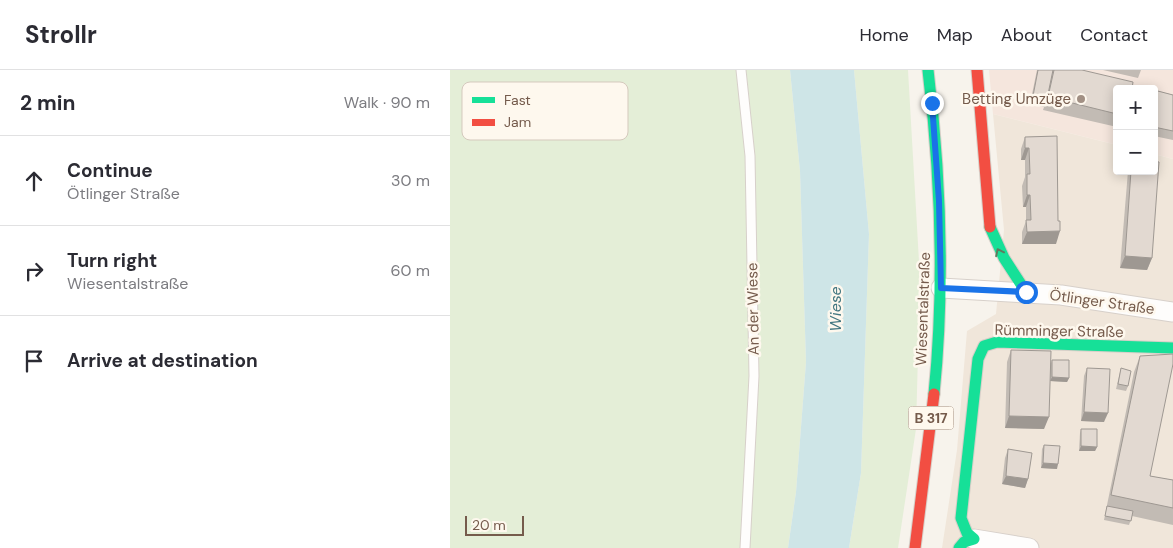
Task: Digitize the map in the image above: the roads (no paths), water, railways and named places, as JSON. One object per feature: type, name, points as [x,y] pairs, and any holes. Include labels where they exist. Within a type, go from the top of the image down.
[{"type":"street","name":"Wiesentalstraße","points":[[915,548],[936,378],[941,288],[939,201],[928,70]]},
{"type":"street","points":[[977,70],[988,220],[1003,260],[1026,292]]},
{"type":"street","name":"Ötlinger Straße","points":[[941,288],[1070,296],[1173,312]]},
{"type":"street","name":"Rümminger Straße","points":[[966,544],[967,533],[961,518],[978,359],[979,352],[984,346],[997,342],[1173,348]]},
{"type":"street","points":[[966,544],[1029,548]]},
{"type":"lane","name":"An der Wiese","points":[[741,70],[750,156],[754,376],[745,548]]},
{"type":"water","name":"Wiese","points":[[790,70],[854,70],[869,234],[861,473],[849,548],[788,548],[796,492],[806,362],[800,171]]},
{"type":"place","name":"Betting Umzüge","points":[[1081,99]]}]
